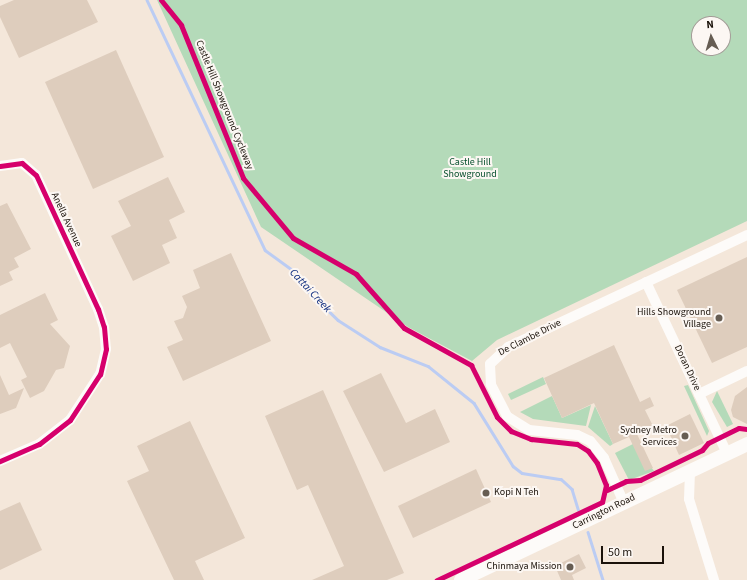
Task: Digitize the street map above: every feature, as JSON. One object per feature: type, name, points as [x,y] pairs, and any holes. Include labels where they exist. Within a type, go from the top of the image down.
[{"type":"main road","name":"Carrington Road","points":[[461,580],[747,444]]},
{"type":"street","name":"Anella Avenue","points":[[0,166],[16,162],[33,170],[98,309],[106,349],[100,374],[83,404],[54,435],[0,461]]},
{"type":"street","name":"De Clambe Drive","points":[[624,503],[596,445],[577,435],[529,430],[515,423],[503,408],[488,370],[493,358],[502,350],[747,235]]},
{"type":"street","name":"Doran Drive","points":[[646,282],[727,453]]},
{"type":"street","points":[[699,394],[747,371]]},
{"type":"street","points":[[690,471],[689,499],[714,580]]},
{"type":"green space","name":"Castle Hill Showground","points":[[157,0],[747,0],[747,221],[497,340],[472,361],[408,327],[261,227]]},
{"type":"green space","points":[[543,377],[546,384],[511,400],[508,394]]},
{"type":"green space","points":[[688,385],[709,431],[707,436],[684,386]]},
{"type":"green space","points":[[717,391],[733,424],[727,427],[712,402]]},
{"type":"green space","points":[[552,396],[562,418],[591,405],[586,426],[533,419],[520,412]]},
{"type":"green space","points":[[595,406],[613,444],[610,446],[588,427]]},
{"type":"green space","points":[[633,444],[654,471],[629,480],[615,453]]},
{"type":"building","points":[[14,0],[87,0],[98,22],[19,58],[0,17],[0,6]]},
{"type":"building","points":[[116,50],[164,157],[93,189],[45,82]]},
{"type":"building","points":[[168,177],[185,212],[169,220],[177,238],[162,245],[170,263],[133,281],[111,236],[131,226],[118,201]]},
{"type":"building","points":[[7,203],[31,249],[14,258],[19,267],[9,272],[13,280],[0,286],[0,206]]},
{"type":"building","points":[[231,253],[271,341],[183,381],[167,347],[183,340],[174,321],[183,318],[187,307],[182,296],[200,288],[193,270]]},
{"type":"building","name":"Hills Showground Village","points":[[747,257],[747,347],[712,363],[677,290]]},
{"type":"building","points":[[45,293],[58,320],[50,324],[70,346],[64,368],[56,370],[44,391],[30,398],[21,380],[27,377],[10,343],[0,348],[0,315]]},
{"type":"building","points":[[614,345],[640,402],[650,397],[654,406],[645,410],[653,426],[637,434],[653,468],[645,471],[629,437],[613,444],[594,403],[562,418],[544,378]]},
{"type":"building","points":[[381,373],[406,423],[435,409],[450,442],[384,472],[343,391]]},
{"type":"building","points":[[0,375],[9,395],[24,388],[16,408],[0,414]]},
{"type":"building","points":[[747,387],[747,424],[733,417],[731,410],[735,396]]},
{"type":"building","points":[[323,390],[404,573],[387,580],[312,580],[344,566],[308,485],[297,490],[265,416]]},
{"type":"building","name":"Sydney Metro Services","points":[[690,414],[704,443],[679,455],[666,426]]},
{"type":"building","points":[[190,421],[245,538],[195,561],[204,580],[174,580],[127,481],[149,471],[137,446]]},
{"type":"building","points":[[476,469],[491,502],[413,538],[398,506]]},
{"type":"building","points":[[20,502],[42,550],[0,570],[0,511]]},
{"type":"building","name":"Chinmaya Mission","points":[[579,554],[586,568],[572,575],[574,580],[561,580],[555,566]]},
{"type":"waterway","name":"Cattai Creek","points":[[147,0],[265,250],[293,270],[307,290],[338,320],[380,347],[428,366],[474,403],[513,466],[522,473],[561,479],[572,489],[578,509]]},
{"type":"waterway","name":"Cattai Creek","points":[[588,532],[603,580]]},
{"type":"cycle path","name":"Castle Hill Showground Cycleway","points":[[161,0],[181,25],[243,178],[293,238],[356,274],[404,328],[471,365],[497,417],[511,431],[531,439],[577,444],[588,451],[597,463],[606,485],[602,502],[437,580]]},
{"type":"cycle path","points":[[0,166],[22,163],[36,175],[98,309],[104,327],[106,349],[100,374],[70,420],[39,444],[0,461]]},
{"type":"cycle path","points":[[607,490],[626,481],[640,480],[702,450],[708,443],[739,428],[747,429]]},
{"type":"place","name":"Hills Showground Village","points":[[719,318]]},
{"type":"place","name":"Sydney Metro Services","points":[[685,436]]},
{"type":"place","name":"Kopi N Teh","points":[[486,493]]},
{"type":"place","name":"Chinmaya Mission","points":[[570,567]]}]
